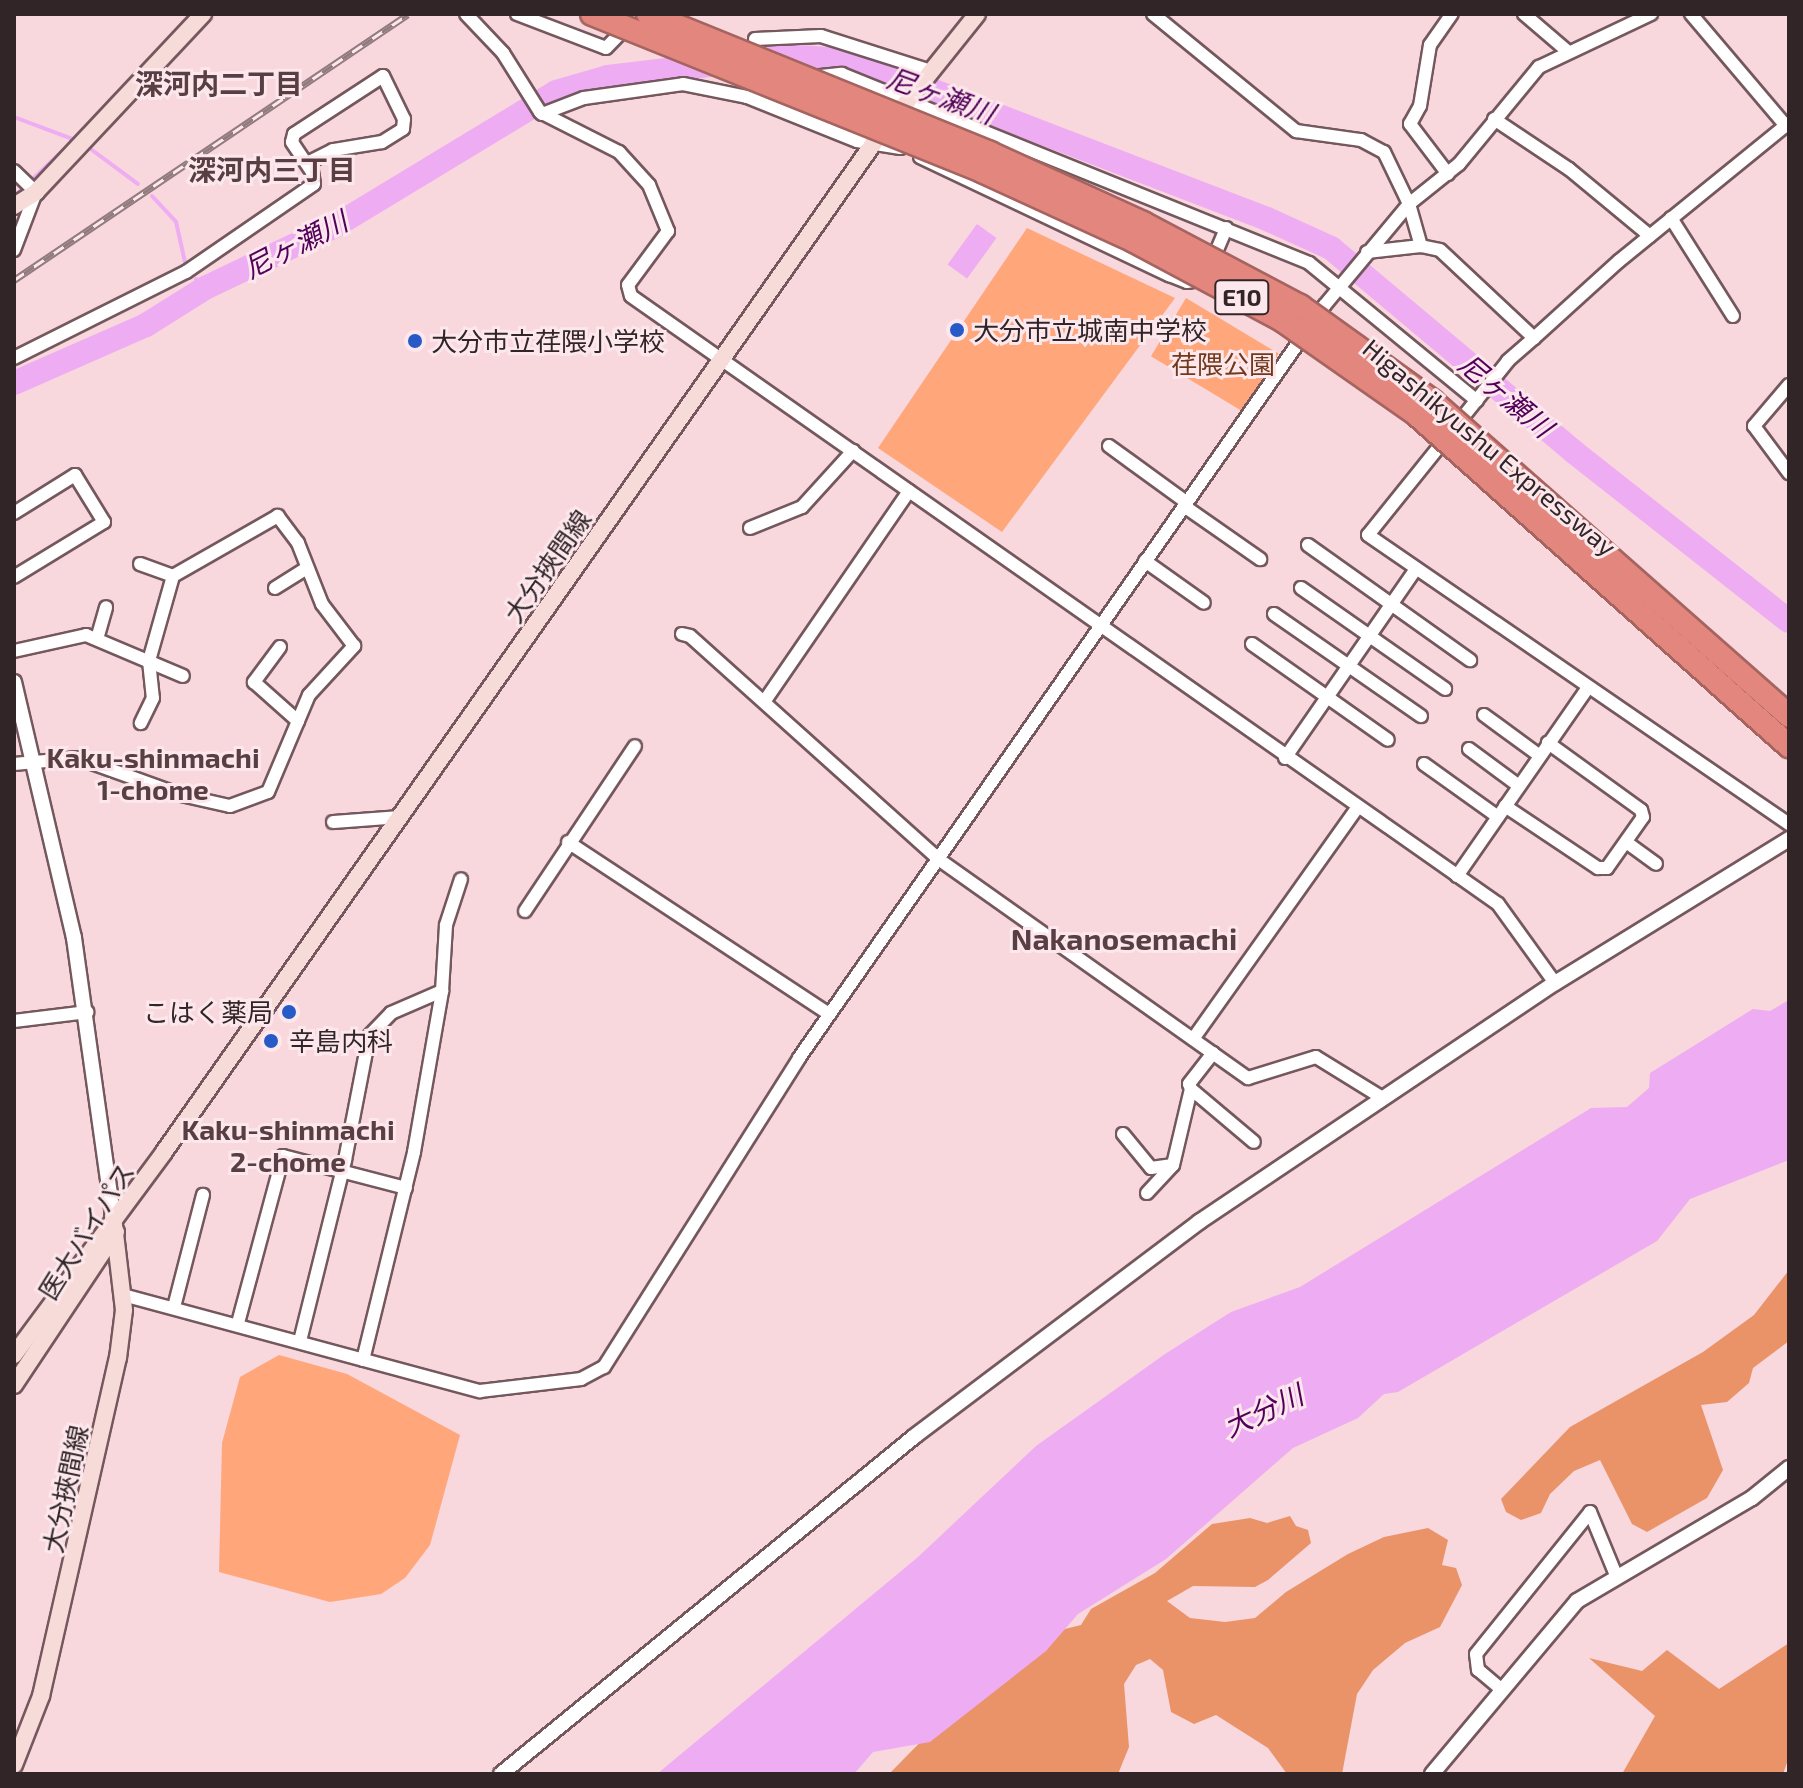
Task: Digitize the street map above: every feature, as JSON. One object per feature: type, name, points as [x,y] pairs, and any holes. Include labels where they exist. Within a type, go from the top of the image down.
[{"type":"highway","name":"Higashikyushu Expressway","points":[[592,14],[982,171],[1134,241],[1282,320],[1415,413],[1789,746]]},
{"type":"highway","name":"Higashikyushu Expressway","points":[[648,14],[990,153],[1157,230],[1300,306],[1432,401],[1789,716]]},
{"type":"main road","points":[[14,206],[36,192],[203,14]]},
{"type":"main road","name":"大分挾間線","points":[[164,1152],[873,144],[928,70],[977,14]]},
{"type":"main road","name":"医大バイパス","points":[[14,1385],[19,1358],[164,1152]]},
{"type":"main road","name":"大分挾間線","points":[[14,1765],[35,1716],[65,1602],[118,1358],[123,1295],[114,1226]]},
{"type":"street","points":[[466,14],[503,53],[542,114],[608,146],[638,169],[668,231],[628,285],[631,296],[1285,758],[1498,904],[1555,983]]},
{"type":"street","points":[[517,14],[606,48],[639,14]]},
{"type":"street","points":[[1153,14],[1296,131],[1361,140],[1384,152],[1409,204],[1421,246]]},
{"type":"street","points":[[1448,174],[1410,124],[1420,106],[1430,45],[1452,14]]},
{"type":"street","points":[[1524,14],[1566,50]]},
{"type":"street","points":[[1691,14],[1787,124],[1671,218],[1534,338],[1477,401],[1368,535],[1587,689],[1789,824]]},
{"type":"street","points":[[123,1295],[238,1323],[363,1360],[488,1392],[581,1379],[597,1372],[829,1014],[1341,285],[1409,204],[1448,174],[1539,67],[1566,50],[1643,16]]},
{"type":"street","points":[[755,39],[821,36],[928,70]]},
{"type":"street","points":[[747,97],[820,75],[842,74],[1226,228],[1309,263],[1341,285],[1477,401]]},
{"type":"street","points":[[14,358],[186,272],[314,184],[307,163],[292,142],[294,134],[383,76],[404,119],[403,129],[382,142],[333,150],[307,163]]},
{"type":"street","points":[[542,114],[584,98],[678,84],[747,97],[873,144],[895,146],[1187,282],[1205,276],[1226,228]]},
{"type":"street","points":[[1494,119],[1569,169],[1650,236]]},
{"type":"street","points":[[14,171],[36,192],[14,250]]},
{"type":"street","points":[[1671,218],[1733,316]]},
{"type":"street","points":[[1367,252],[1421,246],[1452,258],[1534,338]]},
{"type":"street","points":[[1789,385],[1754,426],[1789,473]]},
{"type":"street","points":[[1109,446],[1260,559]]},
{"type":"street","points":[[750,528],[802,507],[853,451]]},
{"type":"street","points":[[14,513],[75,475],[104,522],[14,577]]},
{"type":"street","points":[[764,702],[909,491]]},
{"type":"street","points":[[14,764],[78,758],[181,795],[241,806],[271,788],[316,685],[354,646],[322,604],[294,536],[274,515],[173,576],[149,661],[153,698],[141,723]]},
{"type":"street","points":[[1308,545],[1470,660]]},
{"type":"street","points":[[1145,561],[1204,603]]},
{"type":"street","points":[[140,564],[173,576]]},
{"type":"street","points":[[275,588],[306,569]]},
{"type":"street","points":[[1285,758],[1416,569]]},
{"type":"street","points":[[1301,588],[1445,689]]},
{"type":"street","points":[[97,639],[106,607]]},
{"type":"street","points":[[1274,614],[1421,716]]},
{"type":"street","points":[[682,634],[764,702],[937,858],[1213,1053],[1253,1079],[1322,1057],[1381,1097]]},
{"type":"street","points":[[14,651],[82,635],[183,676]]},
{"type":"street","points":[[1252,644],[1388,740]]},
{"type":"street","points":[[280,647],[254,682],[298,721]]},
{"type":"street","points":[[14,684],[35,764],[87,1012],[114,1226]]},
{"type":"street","points":[[1457,876],[1587,689]]},
{"type":"street","points":[[1484,715],[1540,756]]},
{"type":"street","points":[[1424,764],[1598,868],[1607,868],[1643,817],[1641,810],[1548,743]]},
{"type":"street","points":[[525,911],[568,842],[635,746]]},
{"type":"street","points":[[1469,749],[1519,786]]},
{"type":"street","points":[[1193,1039],[1357,808]]},
{"type":"street","points":[[333,822],[401,817]]},
{"type":"street","points":[[501,1774],[999,1371],[1199,1222],[1555,983],[1789,839]]},
{"type":"street","points":[[568,842],[829,1014]]},
{"type":"street","points":[[1626,842],[1656,864]]},
{"type":"street","points":[[363,1360],[406,1188],[442,991],[446,925],[461,879]]},
{"type":"street","points":[[300,1341],[341,1172],[369,1036],[391,1013],[442,991]]},
{"type":"street","points":[[14,1021],[87,1012]]},
{"type":"street","points":[[1147,1193],[1173,1165],[1191,1089],[1189,1084],[1213,1053]]},
{"type":"street","points":[[1191,1089],[1254,1142]]},
{"type":"street","points":[[1123,1134],[1151,1168],[1173,1165]]},
{"type":"street","points":[[238,1323],[279,1159],[406,1188]]},
{"type":"street","points":[[174,1307],[203,1195]]},
{"type":"street","points":[[1432,1774],[1568,1609],[1616,1575],[1752,1498],[1789,1468]]},
{"type":"street","points":[[1501,1689],[1478,1670],[1476,1654],[1590,1512],[1616,1575]]},
{"type":"green space","points":[[1027,228],[1175,298],[1002,532],[878,448]]},
{"type":"green space","name":"荏隈公園","points":[[1186,298],[1279,354],[1244,412],[1151,356]]},
{"type":"green space","points":[[279,1355],[347,1374],[460,1435],[430,1545],[405,1578],[381,1594],[330,1602],[219,1572],[222,1443],[240,1377]]},
{"type":"shaded area","points":[[1789,1270],[1789,1341],[1753,1368],[1749,1383],[1727,1402],[1701,1405],[1723,1470],[1707,1498],[1647,1532],[1632,1524],[1600,1460],[1574,1471],[1550,1494],[1541,1513],[1521,1520],[1506,1512],[1501,1499],[1570,1427],[1703,1352],[1754,1315]]},
{"type":"shaded area","points":[[1290,1516],[1296,1526],[1308,1530],[1311,1543],[1268,1580],[1255,1587],[1193,1586],[1167,1601],[1190,1618],[1225,1622],[1255,1618],[1286,1592],[1348,1554],[1384,1537],[1428,1528],[1448,1540],[1442,1565],[1456,1568],[1462,1585],[1440,1627],[1405,1643],[1373,1670],[1357,1694],[1342,1774],[1287,1774],[1268,1748],[1216,1715],[1194,1724],[1171,1712],[1163,1670],[1150,1659],[1136,1665],[1124,1684],[1129,1747],[1118,1774],[889,1774],[946,1716],[1061,1630],[1081,1625],[1091,1609],[1155,1573],[1212,1524],[1250,1518],[1267,1523]]},
{"type":"shaded area","points":[[1789,1643],[1789,1757],[1783,1774],[1622,1774],[1655,1716],[1589,1658],[1642,1671],[1667,1650],[1719,1689]]},
{"type":"water","points":[[977,224],[996,238],[967,279],[948,264]]},
{"type":"water","name":"大分川","points":[[1789,1000],[1789,1160],[1690,1199],[1657,1241],[1398,1392],[1384,1394],[1358,1418],[1293,1448],[1166,1559],[1078,1614],[1046,1651],[930,1742],[873,1752],[854,1774],[657,1774],[918,1557],[1036,1446],[1165,1354],[1231,1312],[1300,1287],[1591,1108],[1627,1107],[1649,1088],[1650,1073],[1753,1009],[1770,1011]]},
{"type":"waterway","name":"尼ヶ瀬川","points":[[14,383],[146,325],[205,288],[335,226],[556,92],[608,77],[784,56],[828,59],[900,78],[1267,219],[1331,248],[1574,452],[1789,621]]},
{"type":"waterway","points":[[14,117],[75,140]]},
{"type":"waterway","points":[[14,197],[79,135]]},
{"type":"waterway","points":[[92,150],[138,184]]},
{"type":"waterway","points":[[152,196],[176,222],[185,262]]},
{"type":"waterway","points":[[196,279],[205,288]]},
{"type":"railway","points":[[14,280],[408,14]]},
{"type":"place","name":"大分市立城南中学校","points":[[957,330]]},
{"type":"place","name":"大分市立荏隈小学校","points":[[415,341]]},
{"type":"place","name":"こはく薬局","points":[[289,1012]]},
{"type":"place","name":"辛島内科","points":[[271,1041]]},
{"type":"district","name":"深河内二丁目","points":[[219,83]]},
{"type":"district","name":"深河内三丁目","points":[[272,169]]},
{"type":"district","name":"Kaku-shinmachi 1-chome","points":[[153,773]]},
{"type":"district","name":"Nakanosemachi","points":[[1124,938]]},
{"type":"district","name":"Kaku-shinmachi 2-chome","points":[[288,1145]]}]
